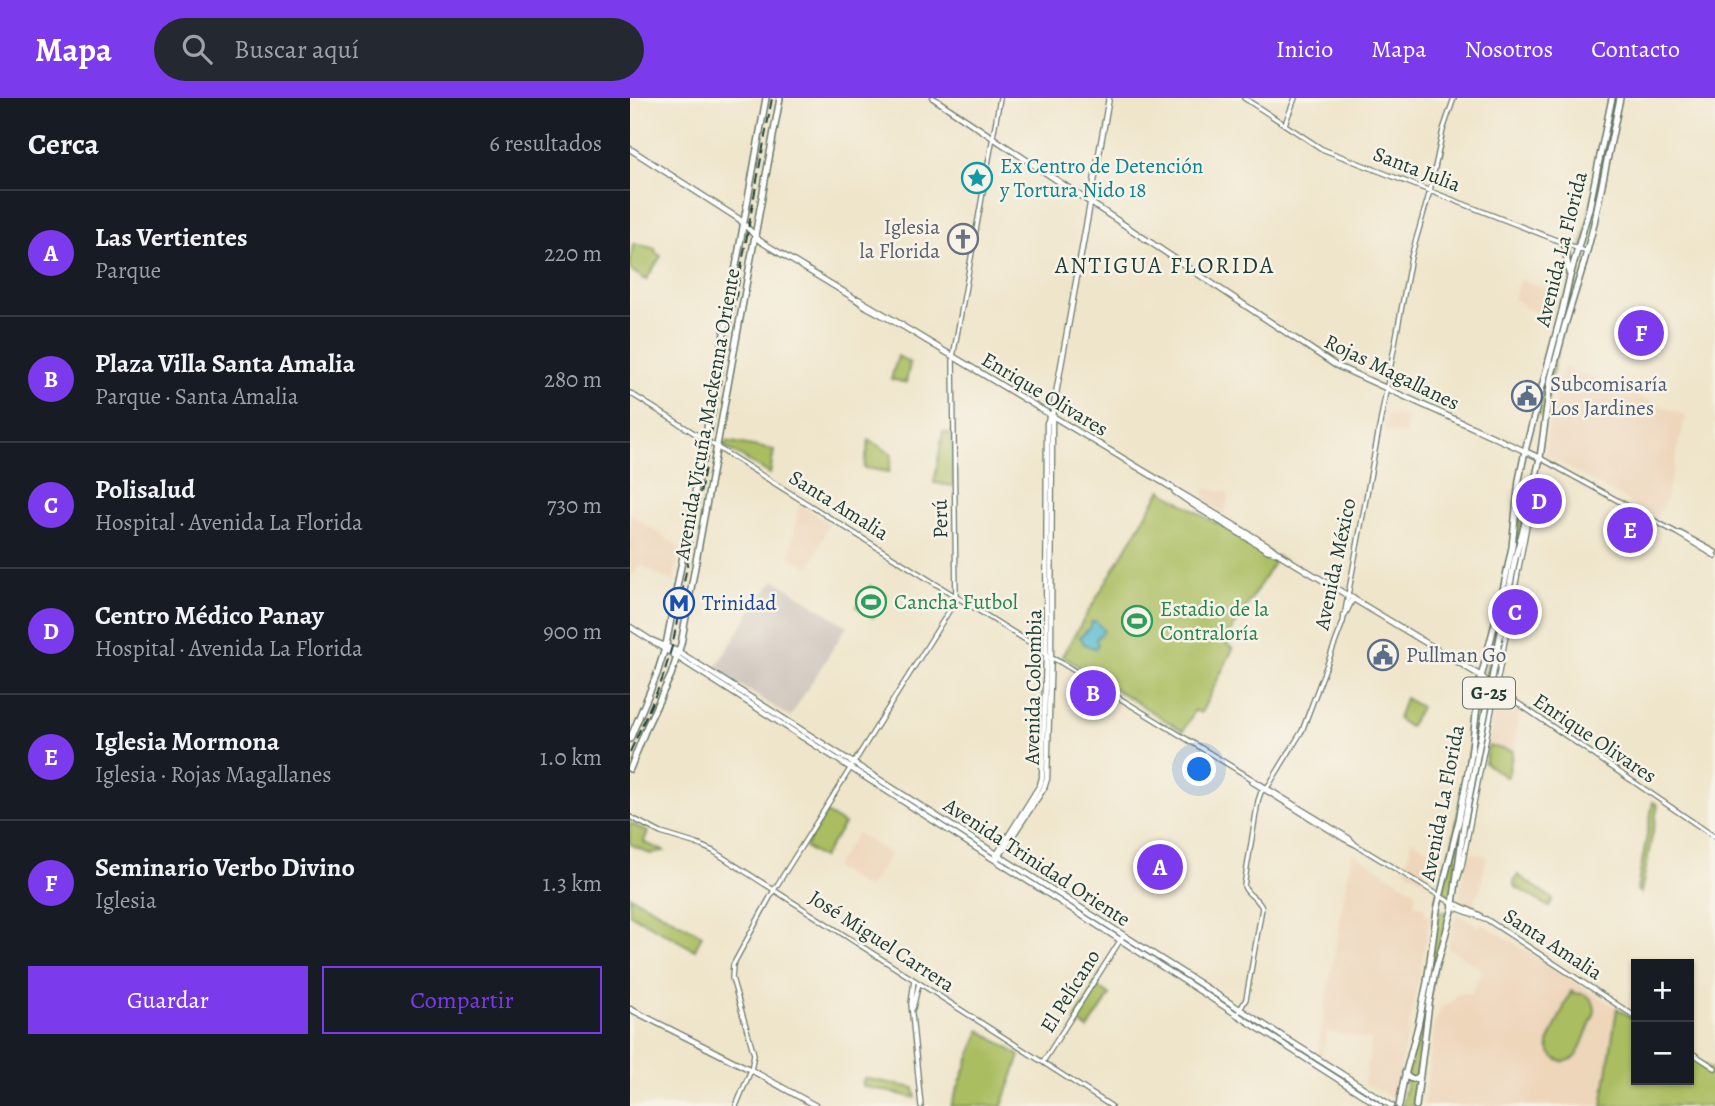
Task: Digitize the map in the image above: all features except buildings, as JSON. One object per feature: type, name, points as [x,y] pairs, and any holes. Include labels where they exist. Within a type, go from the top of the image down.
[{"type":"main road","points":[[630,739],[665,648],[766,98]]},
{"type":"main road","name":"Avenida Vicuña Mackenna Oriente","points":[[630,769],[678,655],[780,98]]},
{"type":"main road","name":"Rojas Magallanes","points":[[933,98],[1331,363],[1540,458]]},
{"type":"main road","name":"Avenida Colombia","points":[[997,857],[1046,782],[1047,421],[1052,416],[1109,98]]},
{"type":"main road","name":"Avenida La Florida","points":[[1399,1106],[1423,1002],[1437,910],[1462,802],[1481,676],[1512,547],[1525,451],[1589,209],[1610,98]]},
{"type":"main road","name":"Avenida La Florida","points":[[1416,1106],[1429,1004],[1453,904],[1464,824],[1486,707],[1493,687],[1515,559],[1540,458],[1548,392],[1587,252],[1620,98]]},
{"type":"main road","name":"Enrique Olivares","points":[[630,149],[744,223],[754,236],[769,247],[896,320],[953,357],[1269,546],[1481,676],[1493,687]]},
{"type":"main road","points":[[1600,158],[1603,161],[1607,159]]},
{"type":"main road","points":[[1564,242],[1570,276]]},
{"type":"main road","points":[[1575,257],[1580,256],[1585,260]]},
{"type":"main road","points":[[1533,420],[1540,418],[1545,423]]},
{"type":"main road","points":[[1519,480],[1527,484],[1535,482]]},
{"type":"main road","points":[[1344,615],[1353,598]]},
{"type":"main road","name":"Avenida Trinidad Oriente","points":[[630,627],[997,857],[1380,1106]]},
{"type":"main road","points":[[1476,705],[1481,703],[1486,707]]},
{"type":"main road","points":[[1437,910],[1445,908],[1449,912],[1449,921]]},
{"type":"main road","points":[[630,1009],[816,1106]]},
{"type":"main road","name":"Avenida Trinidad Oriente","points":[[1239,1013],[1392,1106]]},
{"type":"main road","points":[[1405,1073],[1412,1079],[1420,1075]]},
{"type":"street","name":"Perú","points":[[957,597],[953,357],[1000,98]]},
{"type":"street","name":"Santa Julia","points":[[1244,98],[1322,149],[1587,252]]},
{"type":"street","points":[[1285,124],[1295,98]]},
{"type":"street","name":"Avenida México","points":[[1239,1013],[1246,999],[1262,908],[1245,890],[1244,885],[1258,801],[1302,731],[1344,615],[1412,257],[1443,130],[1454,98]]},
{"type":"street","name":"Santa Amalia","points":[[630,393],[1032,644],[1038,645],[1060,662],[1347,841],[1453,904],[1488,920],[1631,1014]]},
{"type":"street","name":"Rojas Magallanes","points":[[1540,458],[1715,554]]},
{"type":"street","points":[[736,1106],[751,1070],[754,1051],[732,978],[732,969],[774,890],[957,597]]},
{"type":"street","name":"Enrique Olivares","points":[[1493,687],[1715,837]]},
{"type":"street","name":"Avenida La Florida","points":[[1457,881],[1462,866],[1493,687]]},
{"type":"street","name":"José Miguel Carrera","points":[[630,817],[661,833],[708,848],[1111,1106]]},
{"type":"street","name":"El Pelícano","points":[[1043,1062],[1122,938]]},
{"type":"street","points":[[917,982],[911,999],[921,1106]]},
{"type":"street","points":[[1694,1054],[1715,1068]]},
{"type":"shaded area","points":[[1520,279],[1559,294],[1551,318],[1513,300]]},
{"type":"shaded area","points":[[1563,366],[1686,416],[1665,502],[1656,517],[1545,455],[1549,424]]},
{"type":"shaded area","points":[[1387,414],[1408,418],[1405,435],[1384,431]]},
{"type":"shaded area","points":[[1205,488],[1229,493],[1225,514],[1207,503],[1204,497]]},
{"type":"shaded area","points":[[799,504],[829,523],[810,567],[790,557]]},
{"type":"shaded area","points":[[630,514],[679,547],[674,583],[638,564],[634,576],[630,573]]},
{"type":"shaded area","points":[[775,580],[847,626],[790,717],[715,669],[758,600]]},
{"type":"shaded area","points":[[1497,698],[1520,712],[1513,751],[1488,746]]},
{"type":"shaded area","points":[[857,833],[890,854],[868,889],[834,868]]},
{"type":"shaded area","points":[[1412,840],[1429,850],[1422,880],[1405,869]]},
{"type":"shaded area","points":[[1352,852],[1416,892],[1414,905],[1422,906],[1425,914],[1431,915],[1394,1100],[1371,1085],[1370,1087],[1364,1084],[1372,1040],[1327,1031],[1322,1057],[1317,1054]]},
{"type":"shaded area","points":[[1468,852],[1487,856],[1474,907],[1458,902]]},
{"type":"shaded area","points":[[1456,913],[1480,927],[1482,923],[1617,1008],[1602,1106],[1424,1106],[1434,1025],[1441,1007],[1453,1001],[1458,993],[1471,994],[1482,970],[1448,948]]},
{"type":"green space","points":[[1614,98],[1617,98],[1597,205],[1585,249],[1582,248]]},
{"type":"green space","points":[[633,244],[655,248],[656,253],[661,256],[646,280],[631,270]]},
{"type":"green space","points":[[1575,269],[1580,271],[1558,342],[1544,417],[1538,414]]},
{"type":"green space","points":[[898,356],[910,363],[906,383],[891,379]]},
{"type":"green space","points":[[943,432],[952,434],[953,486],[934,483]]},
{"type":"green space","points":[[869,440],[892,454],[889,472],[864,468]]},
{"type":"green space","points":[[726,441],[774,450],[770,474],[724,446]]},
{"type":"green space","points":[[1523,485],[1532,487],[1512,563],[1490,677],[1486,673],[1517,529]]},
{"type":"green space","name":"Estadio de la Contraloría","points":[[1161,490],[1239,535],[1238,538],[1240,536],[1265,551],[1265,554],[1270,553],[1269,557],[1272,559],[1276,556],[1286,562],[1273,559],[1275,561],[1224,642],[1233,649],[1201,713],[1195,710],[1183,731],[1062,656]]},
{"type":"green space","points":[[870,586],[886,595],[873,617],[857,607]]},
{"type":"green space","points":[[1405,698],[1421,707],[1409,727],[1398,719]]},
{"type":"green space","points":[[1478,706],[1484,707],[1461,829],[1452,896],[1442,891]]},
{"type":"green space","points":[[1488,746],[1513,751],[1508,776],[1485,763]]},
{"type":"green space","points":[[1653,802],[1658,805],[1641,893],[1637,890]]},
{"type":"green space","points":[[826,813],[844,824],[822,858],[805,847]]},
{"type":"green space","points":[[630,823],[648,832],[645,843],[664,851],[650,854],[630,844]]},
{"type":"green space","points":[[1158,853],[1170,861],[1162,895],[1149,892]]},
{"type":"green space","points":[[1518,875],[1553,899],[1549,907],[1514,886]]},
{"type":"green space","points":[[630,896],[702,935],[695,950],[630,914]]},
{"type":"green space","points":[[1439,912],[1446,912],[1447,916],[1423,1026],[1413,1106],[1402,1106]]},
{"type":"green space","points":[[1096,986],[1110,995],[1088,1029],[1075,1020]]},
{"type":"green space","points":[[1571,991],[1573,994],[1589,997],[1595,1012],[1577,1056],[1562,1061],[1551,1054],[1548,1043]]},
{"type":"green space","points":[[1617,1008],[1631,1018],[1631,1085],[1694,1085],[1694,1058],[1715,1072],[1715,1106],[1602,1106]]},
{"type":"green space","points":[[980,1030],[1020,1056],[1002,1106],[951,1106]]},
{"type":"green space","points":[[864,1078],[914,1088],[916,1098],[862,1086]]},
{"type":"water","points":[[1096,621],[1104,631],[1096,639],[1098,645],[1095,648],[1085,645],[1080,637],[1091,627],[1091,622]]},
{"type":"railway","points":[[630,752],[662,680],[673,643],[772,98]]},
{"type":"place","name":"Ex Centro de Detención y Tortura Nido 18","points":[[977,178]]},
{"type":"place","name":"Iglesia la Florida","points":[[963,239]]},
{"type":"place","name":"Seminario Verbo Divino","points":[[1641,333]]},
{"type":"place","name":"Subcomisaría Los Jardines","points":[[1527,396]]},
{"type":"place","name":"Centro Médico Panay","points":[[1539,501]]},
{"type":"place","name":"Iglesia Mormona","points":[[1630,530]]},
{"type":"place","name":"Cancha Futbol","points":[[871,602]]},
{"type":"place","name":"Trinidad","points":[[679,603]]},
{"type":"place","name":"Polisalud","points":[[1515,612]]},
{"type":"place","name":"Estadio de la Contraloría","points":[[1137,621]]},
{"type":"place","name":"Pullman Go","points":[[1383,655]]},
{"type":"place","name":"Plaza Villa Santa Amalia","points":[[1093,693]]},
{"type":"place","name":"Las Vertientes","points":[[1160,867]]},
{"type":"district","name":"ANTIGUA FLORIDA","points":[[1165,265]]}]
